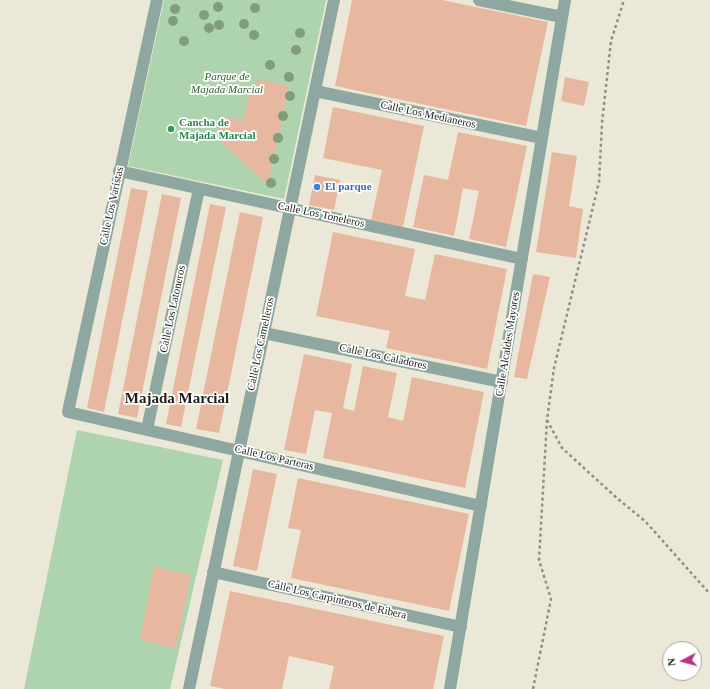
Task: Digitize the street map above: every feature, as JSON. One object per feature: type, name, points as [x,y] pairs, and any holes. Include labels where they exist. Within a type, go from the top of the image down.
[{"type":"street","name":"Calle Los Varistas","points":[[68,412],[157,0]]},
{"type":"street","name":"Calle Los Camelleros","points":[[189,689],[334,0]]},
{"type":"street","points":[[480,0],[562,17]]},
{"type":"street","name":"Calle Alcaldes Mayores","points":[[450,689],[565,0]]},
{"type":"street","name":"Calle Los Medianeros","points":[[315,91],[542,138]]},
{"type":"street","name":"Calle Los Toneleros","points":[[119,172],[522,259]]},
{"type":"street","name":"Calle Los Latoneros","points":[[147,429],[199,189]]},
{"type":"street","name":"Calle Los Caladores","points":[[264,333],[502,382]]},
{"type":"street","name":"Calle Los Parteras","points":[[68,412],[481,506]]},
{"type":"street","name":"Calle Los Carpinteros de Ribera","points":[[213,572],[461,627]]},
{"type":"path","points":[[533,689],[551,599],[539,560],[547,420],[554,368],[599,182],[602,123],[611,41],[624,0]]},
{"type":"path","points":[[547,420],[562,448],[618,499],[645,521],[710,594]]},
{"type":"green space","name":"Parque de Majada Marcial","points":[[164,0],[326,0],[284,199],[128,166]]},
{"type":"green space","points":[[77,430],[223,460],[170,689],[24,689]]},
{"type":"building","points":[[352,0],[442,0],[548,22],[526,126],[335,86]]},
{"type":"building","points":[[565,77],[589,82],[584,106],[561,101]]},
{"type":"building","points":[[257,79],[289,86],[268,185],[216,137],[221,116],[243,121],[250,91],[255,93]]},
{"type":"building","points":[[333,107],[424,126],[403,227],[371,220],[382,170],[323,158]]},
{"type":"building","points":[[458,132],[527,146],[506,247],[469,239],[479,191],[463,188],[454,236],[413,227],[424,175],[448,180]]},
{"type":"building","points":[[552,152],[577,156],[569,206],[583,209],[576,258],[536,252]]},
{"type":"building","points":[[315,175],[340,180],[334,210],[309,205]]},
{"type":"building","points":[[131,188],[148,191],[104,412],[87,408]]},
{"type":"building","points":[[162,194],[181,198],[137,418],[118,414]]},
{"type":"building","points":[[210,204],[226,207],[181,427],[166,424]]},
{"type":"building","points":[[240,212],[263,217],[219,433],[196,429]]},
{"type":"building","points":[[333,232],[415,249],[405,296],[425,300],[435,254],[507,269],[487,369],[386,348],[390,331],[316,316]]},
{"type":"building","points":[[533,274],[550,277],[527,379],[514,377]]},
{"type":"building","points":[[304,354],[352,364],[343,408],[354,411],[363,366],[397,373],[388,417],[403,421],[412,377],[484,392],[465,488],[323,458],[332,413],[315,410],[306,454],[284,450]]},
{"type":"building","points":[[253,469],[277,474],[257,571],[233,566]]},
{"type":"building","points":[[298,478],[469,514],[449,611],[291,578],[301,530],[288,528]]},
{"type":"building","points":[[154,567],[191,575],[176,648],[140,640]]},
{"type":"building","points":[[230,591],[444,636],[433,689],[329,689],[334,666],[289,656],[282,689],[225,689],[210,686]]},
{"type":"place","name":"Cancha de Majada Marcial","points":[[171,129]]},
{"type":"place","name":"El parque","points":[[317,187]]},
{"type":"district","name":"Majada Marcial","points":[[177,399]]}]
